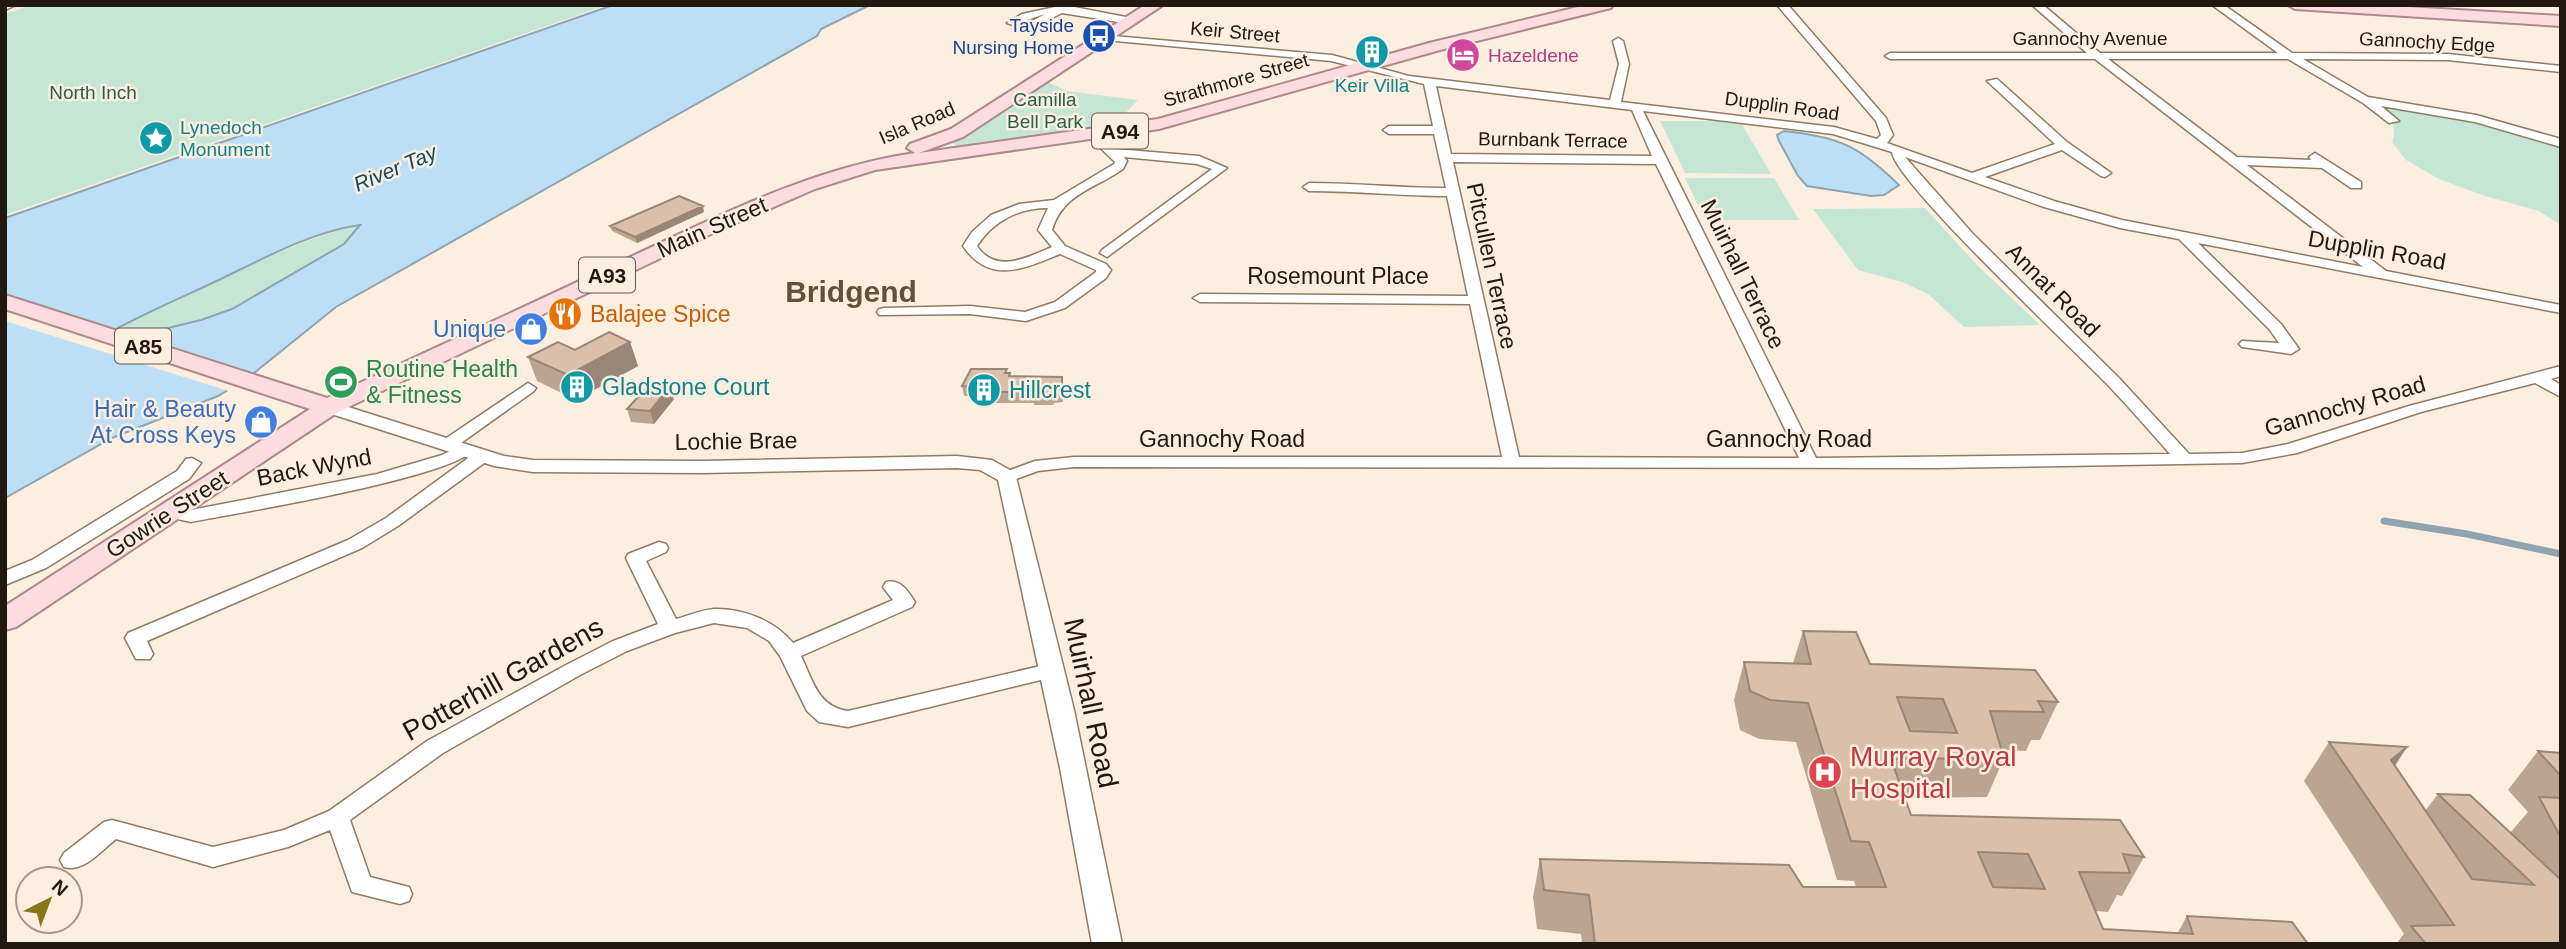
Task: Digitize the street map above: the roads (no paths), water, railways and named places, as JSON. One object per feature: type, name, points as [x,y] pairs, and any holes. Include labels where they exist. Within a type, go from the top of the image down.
[{"type":"main road","name":"Isla Road","points":[[872,165],[957,133],[1156,5]]},
{"type":"main road","name":"A94","points":[[1360,66],[1606,5]]},
{"type":"main road","points":[[2295,5],[2561,21]]},
{"type":"main road","name":"Strathmore Street","points":[[872,165],[1160,124],[1360,66]]},
{"type":"main road","name":"Main Street","points":[[329,407],[757,205],[808,185],[872,165]]},
{"type":"main road","name":"A85","points":[[5,302],[329,407]]},
{"type":"main road","name":"Gowrie Street","points":[[5,620],[329,407]]},
{"type":"street","points":[[5,7],[10,5]]},
{"type":"street","points":[[1782,5],[1882,120],[1887,135],[1880,144]]},
{"type":"street","points":[[2037,5],[2096,55],[2380,273]]},
{"type":"street","points":[[2217,5],[2290,56],[2365,100],[2393,121]]},
{"type":"street","points":[[1065,8],[1131,21]]},
{"type":"street","name":"Keir Street","points":[[1105,37],[1324,57],[1360,66]]},
{"type":"street","points":[[1615,103],[1625,64],[1618,41]]},
{"type":"street","name":"Gannochy Avenue","points":[[1890,56],[2290,56]]},
{"type":"street","name":"Gannochy Edge","points":[[2290,56],[2448,57],[2561,69]]},
{"type":"street","name":"Dupplin Road","points":[[1360,66],[1429,81],[1834,131],[1880,144],[2084,214],[2186,238],[2561,309]]},
{"type":"street","name":"Pitcullen Terrace","points":[[1429,81],[1511,460]]},
{"type":"street","points":[[1993,81],[2063,145],[2105,173]]},
{"type":"street","points":[[2365,100],[2476,119],[2561,144]]},
{"type":"street","name":"Muirhall Terrace","points":[[1637,105],[1638,115],[1810,462]]},
{"type":"street","points":[[1389,130],[1438,130]]},
{"type":"street","points":[[884,312],[970,310],[1026,317],[1039,314],[1069,299],[1104,270],[1060,249],[1045,230],[1048,215],[1056,204],[1119,166],[1121,161],[1115,153],[1093,135]]},
{"type":"street","points":[[1972,177],[2063,145]]},
{"type":"street","name":"Annat Road","points":[[1898,150],[1899,160],[1959,230],[2070,338],[2183,458]]},
{"type":"street","points":[[2309,152],[2356,185]]},
{"type":"street","points":[[1107,253],[1221,167],[1199,160],[1115,153]]},
{"type":"street","name":"Burnbank Terrace","points":[[1444,158],[1661,160]]},
{"type":"street","points":[[2235,161],[2325,164]]},
{"type":"street","points":[[1309,187],[1364,187],[1383,192],[1453,192]]},
{"type":"street","points":[[1056,204],[1035,204],[1009,211],[981,230],[971,246],[985,263],[1004,267],[1016,266],[1060,249]]},
{"type":"street","points":[[2186,238],[2276,327],[2291,349],[2247,344]]},
{"type":"street","name":"Rosemount Place","points":[[1200,298],[1476,300]]},
{"type":"street","name":"Gannochy Road","points":[[1008,477],[1035,466],[1063,462],[1810,462],[2242,458],[2291,449],[2415,409],[2561,371]]},
{"type":"street","points":[[2537,377],[2561,392]]},
{"type":"street","points":[[143,654],[135,638],[355,544],[392,522],[511,409],[528,388]]},
{"type":"street","name":"Lochie Brae","points":[[329,407],[501,462],[533,466],[976,463],[993,467],[1008,477]]},
{"type":"street","name":"Back Wynd","points":[[170,512],[191,516],[380,479],[448,459],[464,451]]},
{"type":"street","points":[[5,579],[39,564],[172,482],[183,475],[192,463]]},
{"type":"street","name":"Muirhall Road","points":[[1008,477],[1053,670],[1107,944]]},
{"type":"street","points":[[659,548],[635,558],[670,627]]},
{"type":"street","points":[[789,653],[905,602],[893,587]]},
{"type":"street","name":"Potterhill Gardens","points":[[72,860],[112,829],[213,857],[288,838],[337,817],[473,723],[620,646],[670,627],[714,617],[752,622],[776,636],[789,653],[815,706],[827,716],[848,719],[1053,670]]},
{"type":"street","points":[[337,817],[361,885],[400,894]]},
{"type":"water","name":"River Tay","points":[[613,5],[870,5],[821,29],[817,36],[336,307],[249,377],[218,396],[112,438],[5,498],[5,218]],"holes":[[[360,225],[344,244],[232,309],[201,320],[127,338],[110,332],[290,246],[324,233]]]},
{"type":"water","points":[[1784,131],[1820,136],[1860,152],[1899,185],[1884,195],[1871,196],[1807,186],[1798,176],[1779,141],[1777,135]]},
{"type":"waterway","points":[[2384,521],[2467,534],[2561,554]]},
{"type":"place","name":"Tayside Nursing Home","points":[[1099,36]]},
{"type":"place","name":"Keir Villa","points":[[1372,52]]},
{"type":"place","name":"Hazeldene","points":[[1463,55]]},
{"type":"place","name":"Lynedoch Monument","points":[[156,138]]},
{"type":"place","name":"Balajee Spice","points":[[565,314]]},
{"type":"place","name":"Unique","points":[[531,329]]},
{"type":"place","name":"Routine Health & Fitness","points":[[341,382]]},
{"type":"place","name":"Gladstone Court","points":[[577,387]]},
{"type":"place","name":"Hillcrest","points":[[984,390]]},
{"type":"place","name":"Hair & Beauty At Cross Keys","points":[[261,422]]},
{"type":"place","name":"Murray Royal Hospital","points":[[1825,772]]},
{"type":"district","name":"Bridgend","points":[[851,291]]},
{"type":"park label","name":"North Inch","points":[[93,92]]},
{"type":"park label","name":"Camilla Bell Park","points":[[1045,110]]}]
